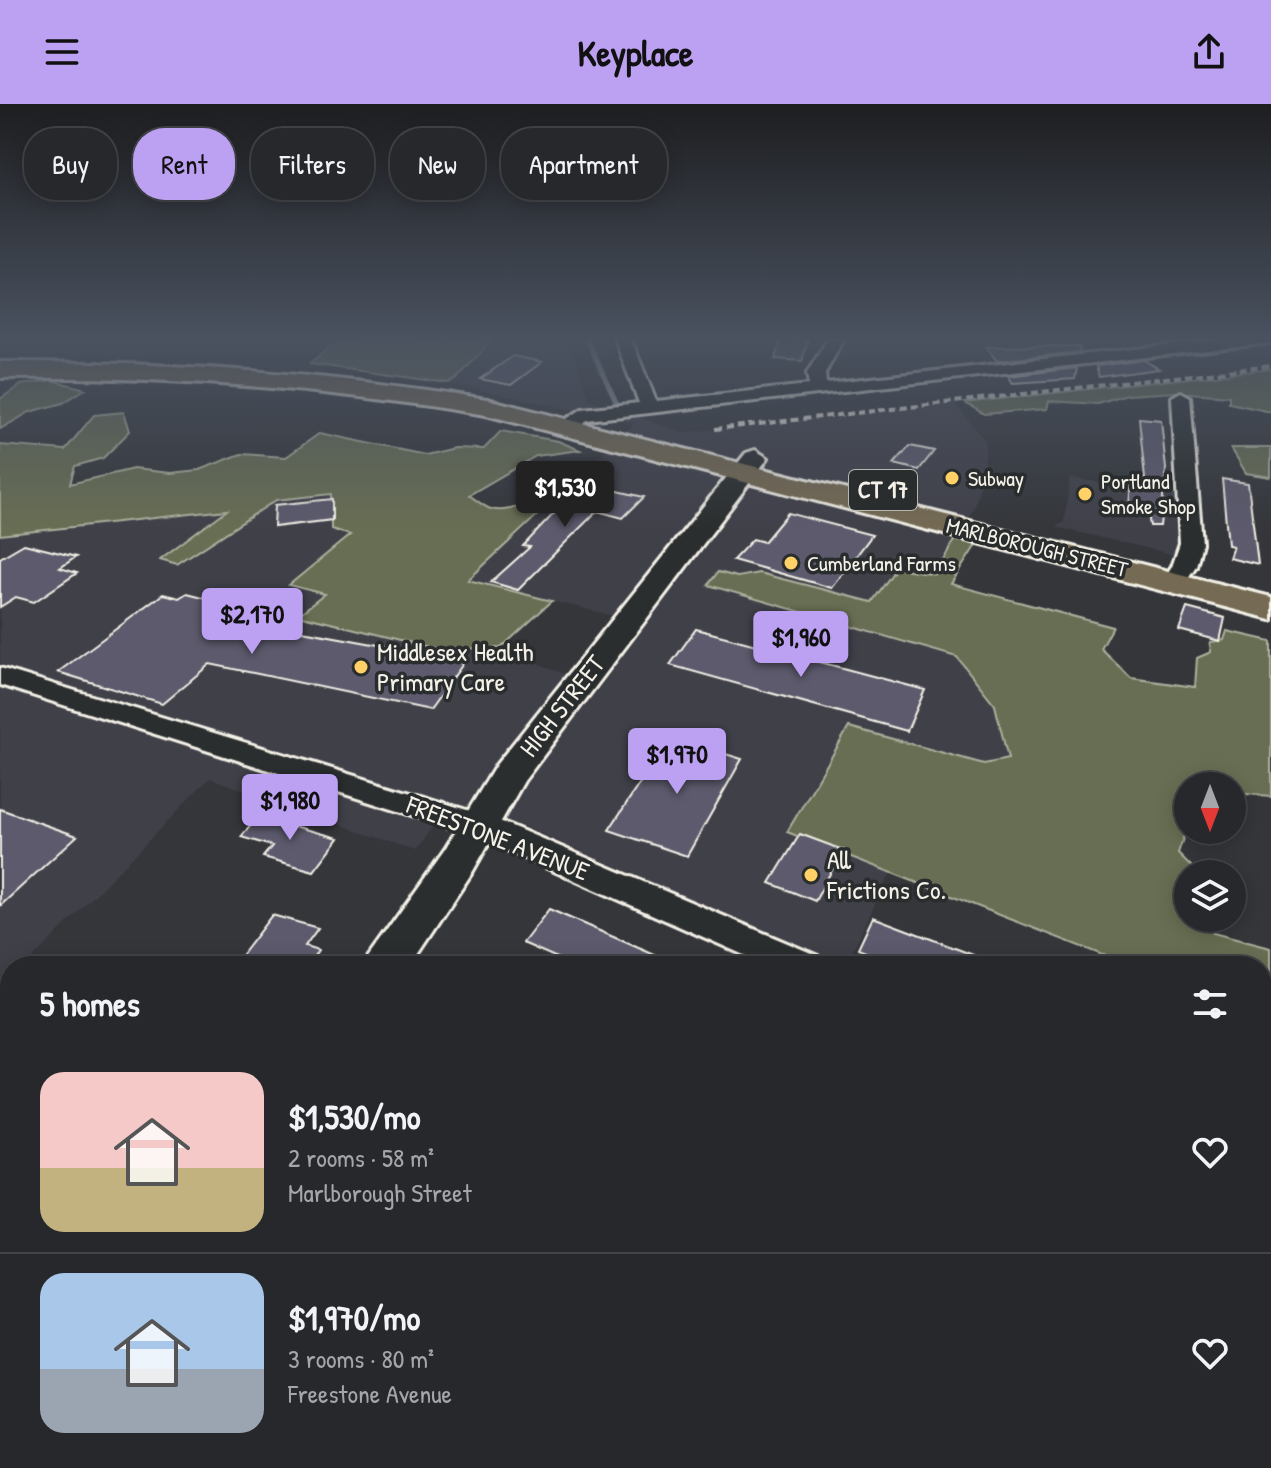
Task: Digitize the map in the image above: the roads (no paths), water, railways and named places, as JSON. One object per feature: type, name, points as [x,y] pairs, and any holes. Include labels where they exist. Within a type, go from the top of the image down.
[{"type":"highway","name":"MARLBOROUGH STREET","points":[[465,403],[576,421]]},
{"type":"highway","name":"MARLBOROUGH STREET","points":[[504,403],[1179,574],[1271,608]]},
{"type":"highway","name":"MARLBOROUGH STREET","points":[[1179,574],[1271,587]]},
{"type":"street","points":[[648,403],[650,408]]},
{"type":"street","points":[[576,421],[697,403]]},
{"type":"street","points":[[1179,574],[1191,543],[1181,403]]},
{"type":"street","name":"HIGH STREET","points":[[392,956],[479,825],[509,774],[749,465]]},
{"type":"street","name":"FREESTONE AVENUE","points":[[0,676],[479,825],[782,956]]},
{"type":"railway","points":[[715,429],[948,403]]},
{"type":"place","name":"Subway","points":[[952,478]]},
{"type":"place","name":"Portland Smoke Shop","points":[[1085,494]]},
{"type":"place","name":"Cumberland Farms","points":[[791,563]]},
{"type":"place","name":"Middlesex Health Primary Care","points":[[361,667]]},
{"type":"place","name":"All Frictions Co.","points":[[811,875]]}]
